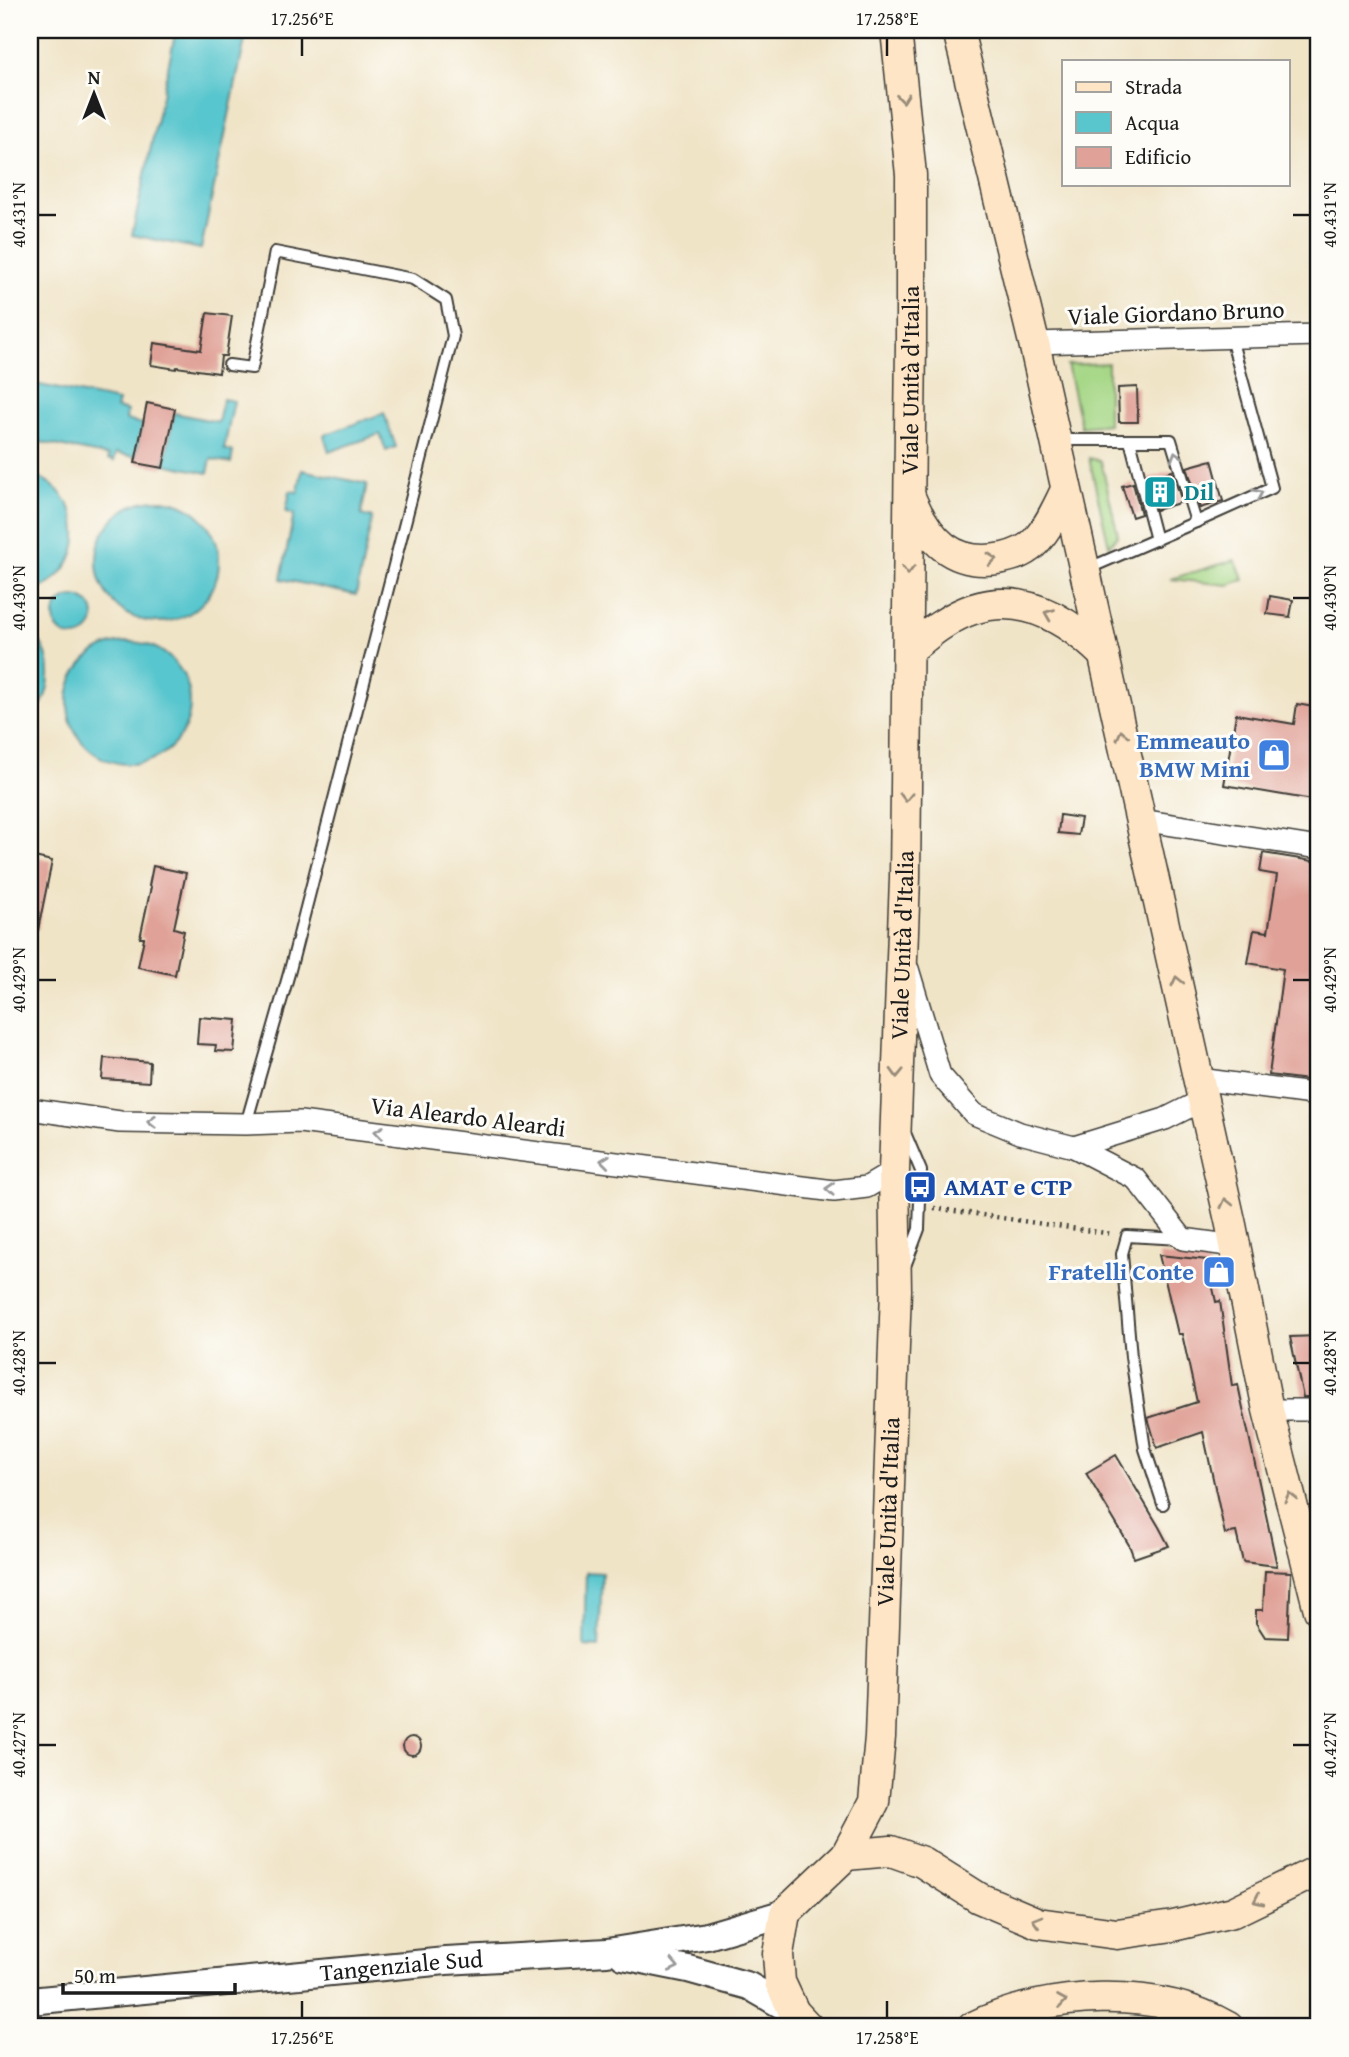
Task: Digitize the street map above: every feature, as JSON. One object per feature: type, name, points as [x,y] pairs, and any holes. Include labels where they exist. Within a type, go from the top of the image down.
[{"type":"main road","name":"Viale Unità d'Italia","points":[[785,1913],[846,1855],[874,1802],[880,1737],[896,1290],[894,1171],[908,650],[911,175],[896,30]]},
{"type":"main road","points":[[958,30],[1034,343],[1104,654],[1235,1246],[1268,1410],[1319,1611]]},
{"type":"main road","points":[[908,494],[918,519],[937,542],[968,560],[993,560],[1019,554],[1035,543],[1050,522],[1066,490]]},
{"type":"main road","points":[[908,650],[943,623],[990,604],[1026,607],[1062,619],[1104,654]]},
{"type":"main road","points":[[846,1855],[891,1851],[922,1862],[979,1898],[1038,1923],[1117,1934],[1173,1926],[1233,1912],[1319,1870]]},
{"type":"main road","points":[[785,1913],[778,1954],[780,1982],[801,2020]]},
{"type":"main road","points":[[973,2027],[997,2015],[1030,2006],[1073,2000],[1143,2000],[1182,2007],[1228,2027]]},
{"type":"street","name":"Viale Giordano Bruno","points":[[1034,343],[1319,335]]},
{"type":"street","points":[[1141,820],[1319,848]]},
{"type":"street","points":[[902,947],[940,1074],[974,1114],[1020,1133],[1074,1147],[1136,1179],[1183,1239],[1235,1246]]},
{"type":"street","points":[[1074,1147],[1165,1119],[1201,1090],[1319,1096]]},
{"type":"street","name":"Via Aleardo Aleardi","points":[[30,1109],[120,1122],[300,1122],[834,1191],[867,1187],[894,1171]]},
{"type":"street","points":[[1268,1410],[1319,1409]]},
{"type":"street","name":"Tangenziale Sud","points":[[30,2001],[446,1961],[607,1952],[707,1936],[785,1913]]},
{"type":"street","name":"Tangenziale Sud","points":[[607,1952],[688,1969],[749,1986],[801,2020]]},
{"type":"lane","points":[[229,365],[252,368],[275,252],[413,279],[446,300],[453,335],[290,970],[246,1124]]},
{"type":"lane","points":[[1084,570],[1272,488],[1231,338]]},
{"type":"lane","points":[[1055,440],[1171,440],[1196,522]]},
{"type":"lane","points":[[1129,440],[1156,540]]},
{"type":"lane","points":[[896,1111],[920,1171],[919,1230],[896,1290]]},
{"type":"lane","points":[[1163,1504],[1145,1449],[1131,1357],[1122,1254],[1127,1236],[1183,1239]]},
{"type":"path","points":[[920,1206],[1127,1236]]},
{"type":"green space","points":[[1108,363],[1108,424],[1081,427],[1067,365]]},
{"type":"green space","points":[[1089,458],[1101,461],[1118,535],[1109,546]]},
{"type":"green space","points":[[1235,560],[1244,580],[1228,585],[1170,579]]},
{"type":"water","points":[[176,30],[247,30],[201,249],[132,235]]},
{"type":"water","points":[[30,383],[118,401],[116,408],[127,411],[126,420],[143,424],[136,457],[116,453],[114,461],[108,459],[109,456],[30,440]]},
{"type":"water","points":[[223,399],[234,401],[224,449],[233,452],[231,463],[211,459],[208,473],[164,464],[174,413],[218,422]]},
{"type":"water","points":[[384,413],[396,447],[386,451],[380,434],[329,452],[324,435]]},
{"type":"water","points":[[302,470],[367,484],[361,515],[372,518],[356,595],[281,579],[294,514],[286,512],[290,491],[298,492]]},
{"type":"water","points":[[30,473],[50,483],[64,498],[73,515],[76,533],[74,552],[65,568],[51,582],[30,592]]},
{"type":"water","points":[[158,500],[182,504],[201,518],[215,537],[219,561],[215,585],[201,604],[182,618],[158,622],[134,618],[115,604],[101,585],[97,561],[101,537],[115,518],[134,504]]},
{"type":"water","points":[[74,597],[88,603],[94,617],[88,631],[74,637],[60,631],[54,617],[60,603]]},
{"type":"water","points":[[30,629],[44,651],[49,674],[44,698],[30,720]]},
{"type":"water","points":[[129,642],[152,646],[172,660],[186,680],[190,703],[186,726],[172,746],[152,760],[129,764],[106,760],[86,746],[72,726],[68,703],[72,680],[86,660],[106,646]]},
{"type":"water","points":[[586,1572],[602,1573],[599,1647],[584,1646]]},
{"type":"building","points":[[207,313],[232,316],[226,356],[221,356],[219,373],[151,365],[154,343],[201,350]]},
{"type":"building","points":[[1137,387],[1138,422],[1119,422],[1118,388]]},
{"type":"building","points":[[147,403],[175,409],[163,468],[135,463]]},
{"type":"building","points":[[1212,460],[1223,501],[1200,508],[1187,467]]},
{"type":"building","points":[[1172,471],[1182,502],[1156,510],[1148,478]]},
{"type":"building","points":[[1133,483],[1141,514],[1132,517],[1122,486]]},
{"type":"building","points":[[1270,596],[1293,600],[1290,617],[1267,614]]},
{"type":"building","name":"Emmeauto BMW Mini","points":[[1297,704],[1319,708],[1319,801],[1224,785],[1236,714],[1294,724]]},
{"type":"building","points":[[1060,815],[1081,818],[1078,835],[1058,833]]},
{"type":"building","points":[[1263,853],[1319,862],[1319,962],[1312,1011],[1319,1011],[1319,1035],[1315,1035],[1315,1081],[1269,1075],[1283,969],[1248,963],[1254,930],[1268,932],[1277,875],[1260,872]]},
{"type":"building","points":[[30,856],[52,861],[38,930],[30,929]]},
{"type":"building","points":[[153,866],[186,873],[174,928],[184,931],[175,975],[138,967],[144,938],[140,938]]},
{"type":"building","points":[[199,1017],[237,1020],[234,1052],[215,1051],[216,1045],[197,1044]]},
{"type":"building","points":[[104,1058],[150,1062],[149,1082],[102,1079]]},
{"type":"building","points":[[1159,1255],[1207,1260],[1216,1302],[1220,1301],[1232,1386],[1238,1385],[1277,1566],[1243,1562],[1236,1532],[1225,1534],[1203,1432],[1157,1448],[1148,1418],[1197,1402],[1182,1334],[1178,1334]]},
{"type":"building","points":[[1319,1336],[1319,1397],[1303,1397],[1290,1337]]},
{"type":"building","points":[[1116,1455],[1169,1546],[1134,1558],[1086,1473]]},
{"type":"building","points":[[1265,1571],[1291,1572],[1288,1638],[1265,1637],[1256,1623],[1256,1610],[1263,1610]]},
{"type":"building","points":[[408,1737],[416,1737],[421,1746],[419,1753],[408,1755],[403,1750],[403,1742]]},
{"type":"place","name":"Dil","points":[[1160,492]]},
{"type":"place","name":"Emmeauto BMW Mini","points":[[1274,755]]},
{"type":"place","name":"AMAT e CTP","points":[[920,1187]]},
{"type":"place","name":"Fratelli Conte","points":[[1219,1272]]}]
